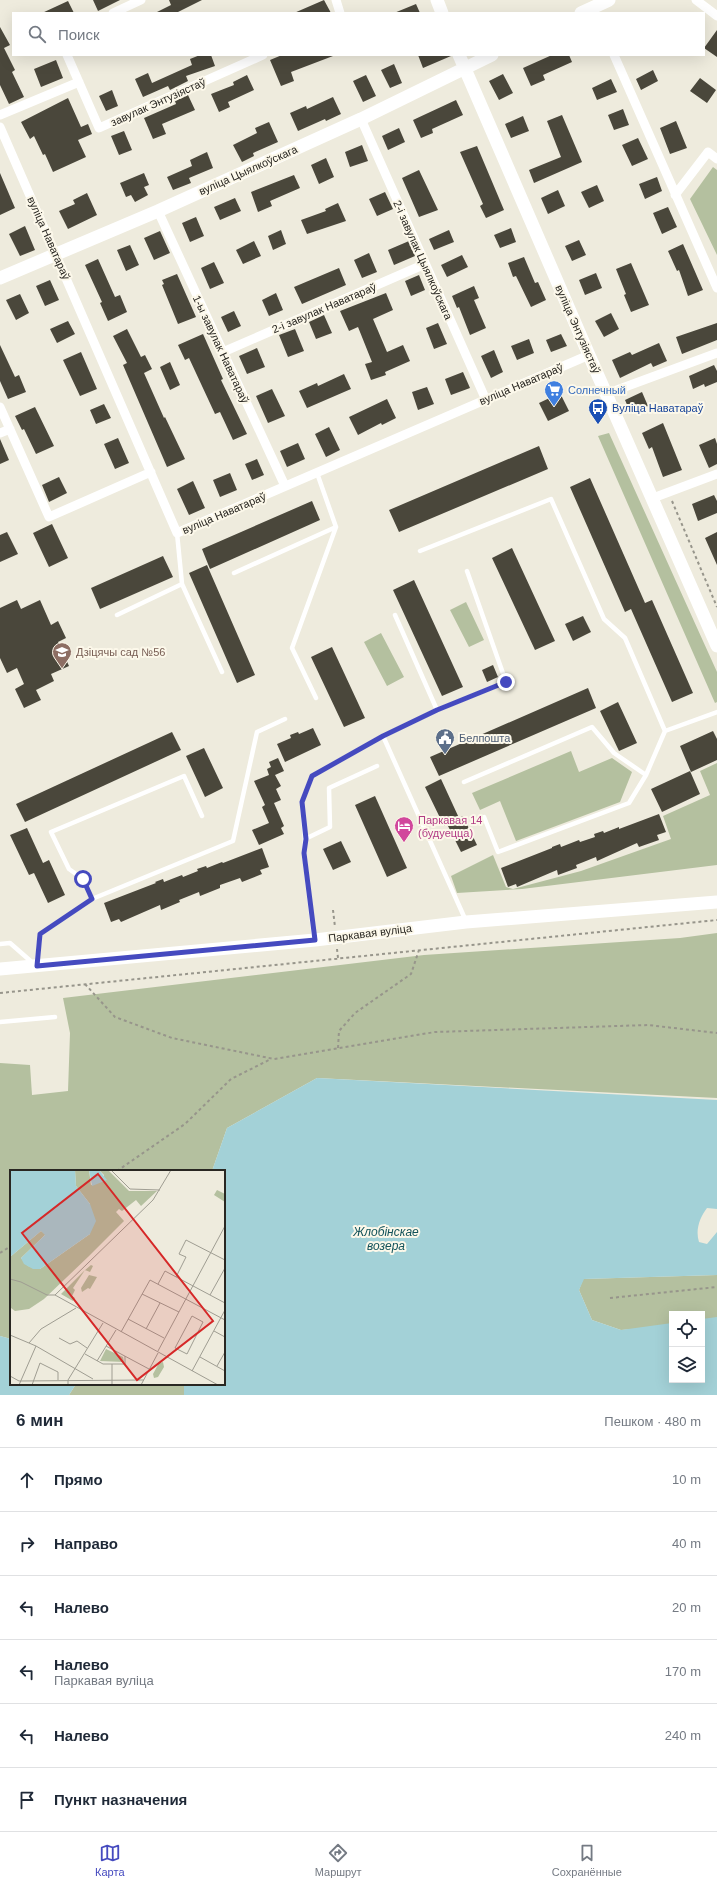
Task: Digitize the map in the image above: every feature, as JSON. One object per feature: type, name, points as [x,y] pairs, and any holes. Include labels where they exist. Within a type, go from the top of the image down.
[{"type":"main road","points":[[437,0],[442,12]]},
{"type":"main road","points":[[594,10],[609,0]]},
{"type":"main road","name":"вуліца Энтузіястаў","points":[[460,56],[589,355],[717,646]]},
{"type":"main road","name":"вуліца Цыялкоўскага","points":[[0,278],[158,211],[361,120],[490,56]]},
{"type":"main road","name":"Паркавая вуліца","points":[[0,970],[315,940],[466,922],[717,902]]},
{"type":"street","points":[[115,12],[141,0]]},
{"type":"street","points":[[336,0],[340,12]]},
{"type":"street","points":[[696,0],[717,16]]},
{"type":"street","name":"завулак Энтузіястаў","points":[[67,56],[100,128],[261,56]]},
{"type":"street","points":[[614,56],[717,288]]},
{"type":"street","points":[[0,115],[79,82]]},
{"type":"street","name":"2-і завулак Цыялкоўскага","points":[[361,120],[486,400]]},
{"type":"street","name":"вуліца Наватараў","points":[[0,127],[178,533],[589,355]]},
{"type":"street","points":[[675,195],[708,152],[717,159]]},
{"type":"street","name":"1-ы завулак Наватараў","points":[[158,211],[285,486]]},
{"type":"street","name":"2-і завулак Наватараў","points":[[223,352],[425,264]]},
{"type":"street","points":[[606,394],[717,353]]},
{"type":"street","points":[[0,407],[49,517],[150,472]]},
{"type":"street","points":[[0,433],[10,429]]},
{"type":"street","points":[[653,498],[717,474]]},
{"type":"lane","points":[[316,698],[292,648],[336,527],[317,473]]},
{"type":"lane","points":[[420,551],[551,498],[604,619],[625,638],[665,732]]},
{"type":"lane","points":[[234,573],[336,527]]},
{"type":"lane","points":[[178,533],[182,584],[222,672]]},
{"type":"lane","points":[[315,940],[304,853],[306,839],[302,802],[312,776],[383,736],[437,710],[506,682],[467,571]]},
{"type":"lane","points":[[116,615],[182,584]]},
{"type":"lane","points":[[395,615],[437,710]]},
{"type":"lane","points":[[484,817],[498,852],[629,804],[646,775],[665,732],[717,712]]},
{"type":"lane","points":[[37,966],[40,934],[92,899],[233,841],[257,732],[285,719]]},
{"type":"lane","points":[[464,782],[592,727],[614,753],[646,775]]},
{"type":"lane","points":[[383,736],[466,922]]},
{"type":"lane","points":[[306,839],[330,827],[329,788],[377,766]]},
{"type":"lane","points":[[92,899],[83,879],[69,869],[51,832],[184,776],[202,816]]},
{"type":"lane","points":[[0,944],[10,943],[37,966]]},
{"type":"lane","points":[[0,1022],[55,1016]]},
{"type":"path","points":[[668,492],[717,607]]},
{"type":"path","points":[[0,993],[717,920]]},
{"type":"path","points":[[338,1048],[339,1031],[355,1013],[411,974],[419,950]]},
{"type":"path","points":[[85,984],[115,1017],[172,1038],[272,1058]]},
{"type":"path","points":[[118,1170],[186,1124],[231,1079],[272,1058],[435,1032],[648,1025],[717,1032]]},
{"type":"path","points":[[0,1253],[10,1247]]},
{"type":"path","points":[[610,1298],[717,1287]]},
{"type":"green space","points":[[713,167],[717,170],[717,255],[690,199]]},
{"type":"green space","points":[[609,433],[717,672],[717,702],[715,703],[598,436]]},
{"type":"green space","points":[[466,602],[484,640],[469,647],[450,610]]},
{"type":"green space","points":[[381,633],[404,677],[387,686],[364,642]]},
{"type":"green space","points":[[571,751],[579,772],[612,758],[632,772],[620,802],[516,841],[500,801],[480,810],[472,793]]},
{"type":"green space","points":[[717,763],[717,865],[522,889],[457,893],[451,876],[493,855],[506,887],[513,889],[581,871],[671,839],[663,816],[710,795],[700,771]]},
{"type":"green space","points":[[717,933],[717,1098],[317,1078],[227,1128],[212,1170],[10,1170],[10,1339],[0,1336],[0,1063],[30,1065],[32,1095],[68,1091],[70,1033],[63,998],[424,955],[680,938]]},
{"type":"green space","points":[[717,1275],[717,1322],[705,1323],[705,1311],[669,1311],[669,1326],[621,1330],[592,1320],[579,1290],[583,1279]]},
{"type":"green space","points":[[75,1385],[184,1385],[184,1395],[69,1395]]},
{"type":"water","name":"Жлобінскае возера","points":[[317,1078],[717,1100],[717,1209],[707,1208],[702,1215],[698,1228],[698,1237],[699,1242],[707,1244],[717,1232],[717,1275],[584,1279],[579,1290],[592,1320],[621,1330],[669,1323],[669,1383],[705,1383],[705,1319],[717,1317],[717,1395],[184,1395],[184,1385],[225,1385],[225,1170],[212,1170],[227,1128]]},
{"type":"water","points":[[0,1336],[10,1339],[10,1385],[75,1385],[69,1395],[0,1395]]},
{"type":"building","points":[[93,0],[120,0],[98,11]]},
{"type":"building","points":[[169,0],[202,0],[178,12],[157,12],[171,5]]},
{"type":"building","points":[[324,0],[330,12],[296,12]]},
{"type":"building","points":[[68,1],[74,12],[44,12]]},
{"type":"building","points":[[416,4],[420,12],[396,12]]},
{"type":"building","points":[[0,27],[10,45],[4,48],[15,70],[12,72],[24,97],[9,104],[0,85]]},
{"type":"building","points":[[717,30],[717,57],[705,49]]},
{"type":"building","points":[[198,56],[211,56],[215,66],[186,76],[188,81],[170,90],[168,86],[143,97],[135,79],[148,73],[152,83],[192,65],[190,59]]},
{"type":"building","points":[[280,56],[333,56],[291,72],[294,81],[281,86],[270,60]]},
{"type":"building","points":[[418,56],[451,56],[423,68]]},
{"type":"building","points":[[550,56],[569,56],[572,62],[543,75],[545,80],[531,86],[523,68]]},
{"type":"building","points":[[56,60],[63,78],[41,87],[34,69]]},
{"type":"building","points":[[394,64],[402,83],[390,88],[381,70]]},
{"type":"building","points":[[653,70],[658,81],[641,90],[636,79]]},
{"type":"building","points":[[503,74],[513,93],[499,100],[489,81]]},
{"type":"building","points":[[247,75],[254,90],[228,102],[230,107],[219,112],[211,94],[234,85],[233,82]]},
{"type":"building","points":[[366,75],[376,96],[363,102],[353,81]]},
{"type":"building","points":[[700,78],[716,90],[707,103],[690,91]]},
{"type":"building","points":[[611,79],[617,92],[597,100],[592,88]]},
{"type":"building","points":[[112,90],[118,106],[106,111],[99,96]]},
{"type":"building","points":[[188,95],[195,110],[162,124],[166,134],[153,139],[144,118],[176,104],[175,101]]},
{"type":"building","points":[[333,97],[341,114],[326,121],[325,119],[298,131],[290,113],[306,106],[307,109]]},
{"type":"building","points":[[68,98],[81,127],[88,124],[92,134],[78,140],[86,157],[53,172],[45,154],[43,155],[34,136],[30,139],[21,122]]},
{"type":"building","points":[[456,100],[463,115],[432,129],[433,133],[421,138],[413,120]]},
{"type":"building","points":[[623,109],[629,125],[614,130],[608,115]]},
{"type":"building","points":[[562,115],[582,162],[534,183],[529,170],[561,157],[547,121]]},
{"type":"building","points":[[523,116],[529,131],[511,138],[505,124]]},
{"type":"building","points":[[676,121],[687,148],[670,154],[660,128]]},
{"type":"building","points":[[269,122],[278,142],[253,153],[254,156],[242,162],[233,145],[257,133],[255,128]]},
{"type":"building","points":[[399,128],[405,142],[388,150],[382,136]]},
{"type":"building","points":[[124,131],[132,150],[119,155],[111,136]]},
{"type":"building","points":[[638,138],[648,159],[632,166],[622,145]]},
{"type":"building","points":[[362,145],[368,161],[350,167],[345,152]]},
{"type":"building","points":[[477,146],[504,210],[486,218],[480,206],[483,204],[460,152]]},
{"type":"building","points":[[207,152],[213,168],[189,178],[191,183],[173,190],[167,177],[192,166],[190,160]]},
{"type":"building","points":[[326,158],[334,177],[319,184],[311,165]]},
{"type":"building","points":[[419,170],[438,210],[419,217],[402,178]]},
{"type":"building","points":[[0,173],[15,208],[0,215]]},
{"type":"building","points":[[144,173],[149,185],[144,187],[148,195],[135,202],[131,195],[126,197],[120,183]]},
{"type":"building","points":[[294,175],[300,188],[270,201],[272,206],[258,212],[251,192]]},
{"type":"building","points":[[657,177],[662,191],[645,199],[639,184]]},
{"type":"building","points":[[597,185],[604,201],[589,208],[581,192]]},
{"type":"building","points":[[558,190],[565,206],[548,214],[541,198]]},
{"type":"building","points":[[385,192],[393,209],[377,216],[369,199]]},
{"type":"building","points":[[87,193],[97,215],[68,229],[59,211],[75,204],[73,200]]},
{"type":"building","points":[[235,198],[241,211],[220,220],[214,207]]},
{"type":"building","points":[[338,203],[346,221],[307,234],[301,220],[326,211],[325,209]]},
{"type":"building","points":[[668,207],[677,227],[662,234],[653,213]]},
{"type":"building","points":[[196,217],[204,236],[190,242],[182,223]]},
{"type":"building","points":[[25,226],[35,250],[20,256],[9,234]]},
{"type":"building","points":[[511,228],[516,242],[500,248],[494,235]]},
{"type":"building","points":[[281,230],[286,244],[273,250],[268,236]]},
{"type":"building","points":[[449,230],[454,242],[434,250],[429,239]]},
{"type":"building","points":[[160,231],[170,253],[154,260],[144,238]]},
{"type":"building","points":[[579,240],[586,255],[572,261],[565,246]]},
{"type":"building","points":[[254,241],[261,256],[243,264],[236,250]]},
{"type":"building","points":[[409,241],[415,256],[394,265],[388,250]]},
{"type":"building","points":[[683,244],[703,290],[688,296],[679,270],[677,271],[668,251]]},
{"type":"building","points":[[130,245],[139,265],[126,271],[117,250]]},
{"type":"building","points":[[369,253],[377,272],[362,278],[354,260]]},
{"type":"building","points":[[462,255],[468,267],[447,277],[441,265]]},
{"type":"building","points":[[524,257],[535,283],[538,282],[546,300],[531,307],[516,276],[513,277],[508,263]]},
{"type":"building","points":[[98,259],[115,297],[120,295],[127,312],[108,321],[100,303],[102,302],[85,265]]},
{"type":"building","points":[[214,262],[224,283],[210,289],[201,268]]},
{"type":"building","points":[[631,263],[649,305],[631,312],[624,295],[626,294],[616,269]]},
{"type":"building","points":[[339,268],[346,285],[302,304],[294,287]]},
{"type":"building","points":[[596,273],[602,288],[585,295],[579,280]]},
{"type":"building","points":[[177,274],[196,317],[178,324],[162,285],[164,284],[162,280]]},
{"type":"building","points":[[419,275],[425,290],[411,296],[405,281]]},
{"type":"building","points":[[50,280],[59,300],[45,306],[36,286]]},
{"type":"building","points":[[474,286],[479,298],[474,300],[486,328],[470,335],[459,307],[457,308],[452,296]]},
{"type":"building","points":[[276,293],[283,310],[269,316],[262,300]]},
{"type":"building","points":[[386,293],[393,310],[373,319],[387,352],[403,345],[410,361],[385,372],[386,375],[371,380],[365,364],[372,362],[358,327],[349,331],[340,311]]},
{"type":"building","points":[[20,294],[29,313],[16,320],[6,300]]},
{"type":"building","points":[[234,311],[241,326],[228,332],[221,317]]},
{"type":"building","points":[[611,313],[619,329],[604,337],[595,321]]},
{"type":"building","points":[[324,315],[332,333],[316,339],[309,322]]},
{"type":"building","points":[[68,321],[75,334],[57,343],[50,329]]},
{"type":"building","points":[[438,323],[447,344],[434,349],[426,328]]},
{"type":"building","points":[[717,323],[717,340],[682,354],[676,337]]},
{"type":"building","points":[[127,329],[141,357],[145,355],[152,369],[144,373],[164,418],[165,417],[185,459],[167,467],[123,365],[127,363],[113,336]]},
{"type":"building","points":[[295,329],[304,351],[288,357],[279,335]]},
{"type":"building","points":[[203,334],[223,379],[221,380],[247,434],[233,440],[220,412],[215,414],[189,358],[185,360],[178,345]]},
{"type":"building","points":[[561,334],[567,346],[551,352],[546,340]]},
{"type":"building","points":[[529,339],[534,353],[517,360],[511,346]]},
{"type":"building","points":[[659,343],[667,361],[653,367],[651,363],[620,378],[612,360],[630,352],[632,355]]},
{"type":"building","points":[[0,345],[15,377],[19,375],[26,392],[8,399],[0,381]]},
{"type":"building","points":[[257,348],[265,367],[247,374],[239,356]]},
{"type":"building","points":[[494,350],[503,372],[491,378],[481,356]]},
{"type":"building","points":[[81,352],[97,389],[80,396],[63,360]]},
{"type":"building","points":[[170,362],[180,385],[170,390],[160,367]]},
{"type":"building","points":[[714,365],[717,371],[717,382],[705,387],[704,384],[693,389],[689,376]]},
{"type":"building","points":[[463,372],[470,388],[451,395],[445,379]]},
{"type":"building","points":[[344,374],[351,389],[307,408],[299,391],[317,383],[318,386]]},
{"type":"building","points":[[427,387],[434,404],[418,410],[412,392]]},
{"type":"building","points":[[272,389],[285,416],[268,423],[256,396]]},
{"type":"building","points":[[642,392],[648,406],[631,414],[625,400]]},
{"type":"building","name":"Солнечный","points":[[560,393],[569,411],[548,421],[539,403]]},
{"type":"building","points":[[387,399],[396,418],[382,425],[381,423],[358,435],[349,417]]},
{"type":"building","points":[[104,404],[111,418],[96,424],[90,410]]},
{"type":"building","points":[[35,407],[54,446],[36,454],[24,429],[22,430],[15,416]]},
{"type":"building","points":[[663,423],[682,470],[663,477],[652,447],[649,449],[642,433]]},
{"type":"building","points":[[329,427],[340,450],[326,457],[315,434]]},
{"type":"building","points":[[118,438],[129,463],[115,469],[104,444]]},
{"type":"building","points":[[715,438],[717,444],[717,464],[709,468],[699,445]]},
{"type":"building","points":[[0,439],[9,460],[0,464]]},
{"type":"building","points":[[298,443],[305,459],[287,467],[280,451]]},
{"type":"building","points":[[539,446],[548,469],[399,532],[389,510]]},
{"type":"building","points":[[257,459],[264,475],[252,480],[245,464]]},
{"type":"building","points":[[230,473],[237,490],[220,497],[213,480]]},
{"type":"building","points":[[59,477],[67,493],[49,502],[42,485]]},
{"type":"building","points":[[590,478],[645,603],[652,600],[693,693],[672,702],[631,609],[625,612],[570,487]]},
{"type":"building","points":[[193,481],[205,508],[189,515],[177,489]]},
{"type":"building","points":[[714,495],[717,501],[717,513],[698,521],[692,504]]},
{"type":"building","points":[[312,501],[320,520],[210,569],[202,549]]},
{"type":"building","points":[[52,524],[68,558],[49,567],[33,533]]},
{"type":"building","points":[[7,532],[18,554],[0,562],[0,535]]},
{"type":"building","points":[[717,532],[717,565],[705,538]]},
{"type":"building","points":[[512,548],[555,641],[535,650],[492,558]]},
{"type":"building","points":[[163,556],[173,577],[100,609],[91,588]]},
{"type":"building","points":[[207,565],[255,675],[237,683],[189,573]]},
{"type":"building","points":[[414,580],[463,687],[442,696],[393,590]]},
{"type":"building","points":[[17,600],[21,609],[40,600],[51,625],[58,621],[66,638],[58,642],[69,666],[51,674],[54,681],[36,690],[41,700],[24,708],[15,689],[24,684],[17,668],[7,673],[0,658],[0,608]]},
{"type":"building","points":[[583,616],[591,632],[573,641],[565,624]]},
{"type":"building","points":[[332,647],[365,718],[344,727],[311,657]]},
{"type":"building","points":[[493,665],[498,677],[487,682],[482,670]]},
{"type":"building","points":[[588,688],[596,708],[439,776],[430,757]]},
{"type":"building","points":[[618,702],[637,743],[619,751],[600,711]]},
{"type":"building","points":[[313,728],[321,745],[285,762],[277,744],[291,738],[290,735],[298,732],[299,734]]},
{"type":"building","points":[[713,731],[717,739],[717,760],[691,772],[680,746]]},
{"type":"building","points":[[172,732],[181,750],[25,822],[16,804]]},
{"type":"building","points":[[204,748],[223,788],[205,797],[186,756]]},
{"type":"building","points":[[278,758],[284,771],[275,775],[281,786],[276,789],[281,800],[274,803],[284,826],[281,828],[284,834],[259,845],[252,830],[269,823],[262,807],[265,805],[254,781],[269,775],[267,769],[271,767],[269,762]]},
{"type":"building","points":[[690,771],[700,794],[662,812],[651,789]]},
{"type":"building","points":[[441,779],[459,818],[463,816],[477,845],[461,852],[447,824],[444,826],[425,787]]},
{"type":"building","points":[[375,796],[407,868],[387,877],[355,805]]},
{"type":"building","points":[[659,814],[666,832],[657,835],[659,840],[639,847],[637,843],[597,861],[596,857],[576,865],[577,868],[558,875],[557,870],[517,887],[516,884],[508,887],[501,868],[560,844],[561,847],[579,840],[580,842],[595,837],[594,834],[603,831],[604,833],[619,827],[619,829]]},
{"type":"building","points":[[27,828],[43,863],[49,860],[65,895],[48,903],[34,873],[29,875],[10,835]]},
{"type":"building","points":[[341,841],[351,862],[333,870],[323,849]]},
{"type":"building","points":[[262,848],[269,867],[260,870],[262,874],[242,882],[240,878],[220,885],[220,888],[200,896],[199,892],[179,900],[180,902],[161,910],[160,905],[121,922],[119,919],[111,922],[104,903],[163,879],[164,882],[182,875],[183,877],[198,871],[197,869],[206,866],[207,868],[222,862],[223,863]]},
{"type":"place","name":"Солнечный","points":[[554,407]]},
{"type":"place","name":"Вуліца Наватараў","points":[[598,425]]},
{"type":"place","name":"Дзіцячы сад №56","points":[[62,669]]},
{"type":"place","name":"Белпошта","points":[[445,755]]},
{"type":"place","name":"Паркавая 14 (будуецца)","points":[[404,843]]},
{"type":"route","points":[[83,879],[92,899],[40,934],[37,966],[315,940],[304,853],[306,839],[302,802],[312,776],[383,736],[437,710],[506,682]]}]
